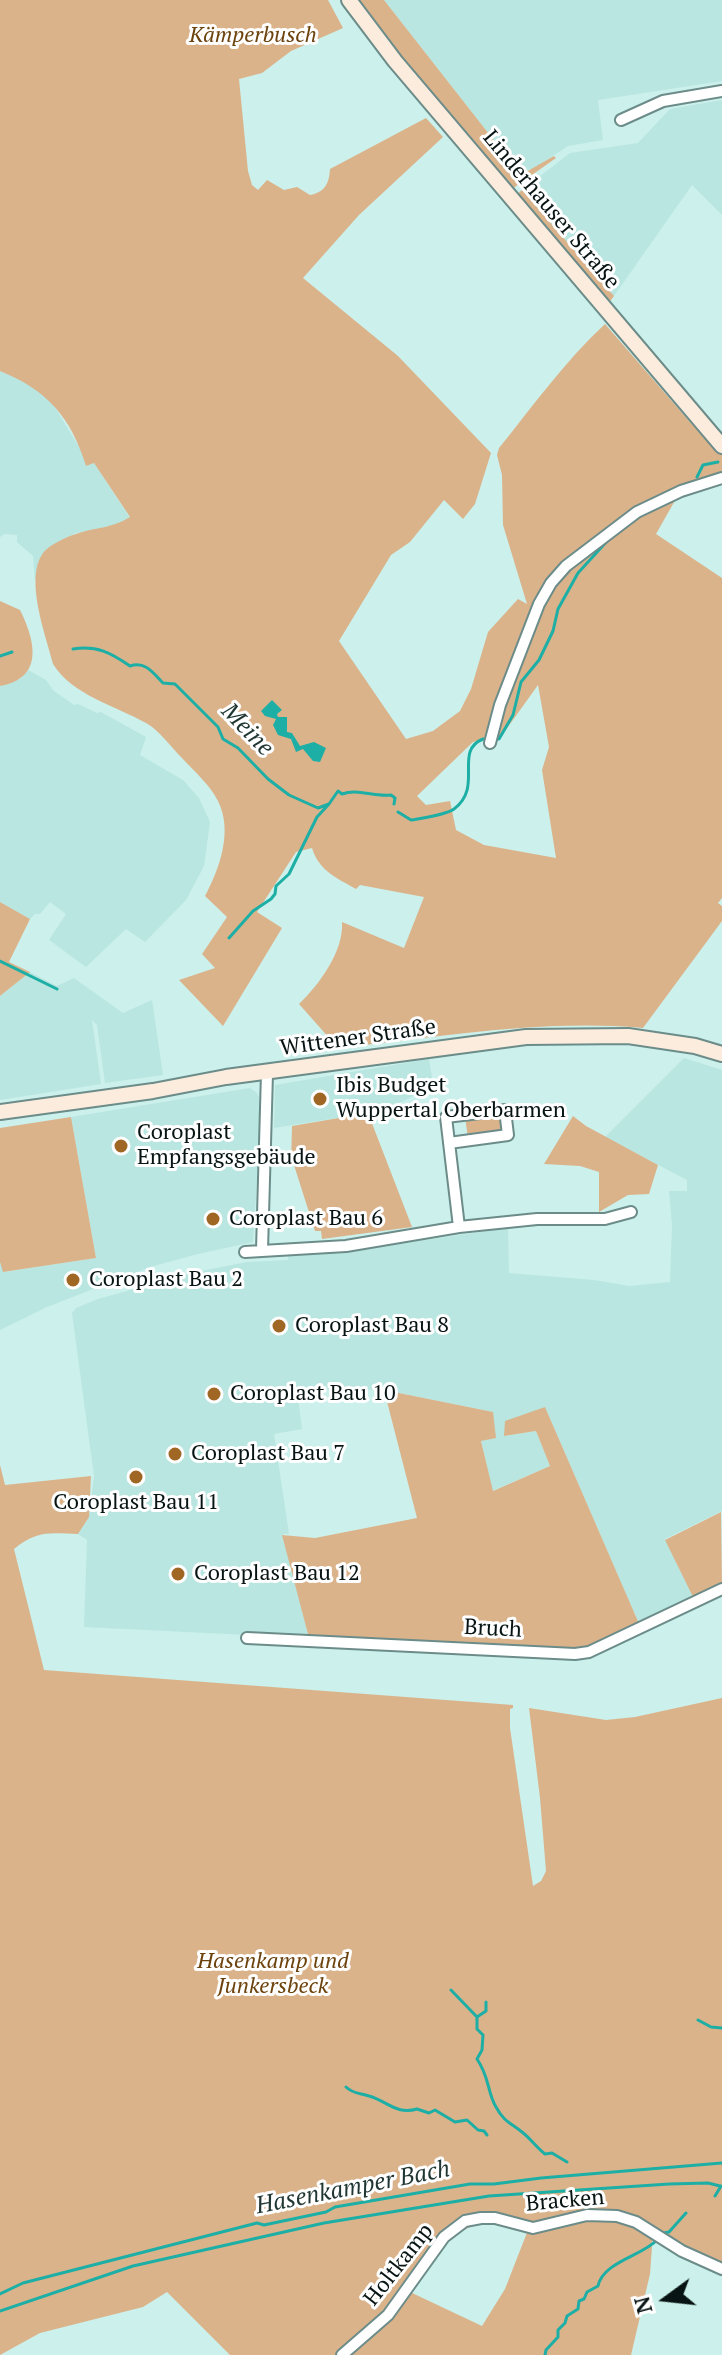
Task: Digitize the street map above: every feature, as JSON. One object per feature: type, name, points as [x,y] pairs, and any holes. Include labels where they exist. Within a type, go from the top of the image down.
[{"type":"main road","name":"Linderhauser Straße","points":[[349,0],[395,61],[722,446]]},
{"type":"main road","name":"Wittener Straße","points":[[0,1112],[153,1091],[226,1077],[511,1039],[576,1034],[656,1039],[720,1050]]},
{"type":"street","points":[[621,120],[663,101],[722,91]]},
{"type":"street","points":[[490,743],[500,705],[539,604],[551,583],[566,566],[637,512],[681,491],[722,478]]},
{"type":"street","points":[[262,1250],[267,1073]]},
{"type":"street","points":[[449,1143],[508,1135],[505,1110],[446,1117],[449,1143],[459,1227]]},
{"type":"street","points":[[245,1252],[346,1246],[459,1227],[537,1219],[605,1219],[631,1212]]},
{"type":"street","name":"Bruch","points":[[247,1638],[575,1654],[589,1652],[722,1589]]},
{"type":"street","name":"Bracken","points":[[495,2218],[533,2228],[587,2215],[617,2216],[636,2222],[682,2251],[722,2269]]},
{"type":"street","name":"Holtkamp","points":[[342,2355],[388,2315],[444,2237],[455,2227],[481,2218],[495,2218]]},
{"type":"shaded area","points":[[384,0],[722,0],[722,81],[598,100],[603,140],[568,146],[533,169],[518,171]]},
{"type":"shaded area","points":[[722,100],[722,215],[692,185],[614,296],[522,190],[570,153],[638,143],[670,109]]},
{"type":"shaded area","points":[[0,371],[25,381],[53,404],[81,450],[86,466],[94,463],[130,518],[114,526],[76,533],[61,540],[42,555],[35,581],[33,556],[17,542],[17,535],[0,537]]},
{"type":"shaded area","points":[[28,670],[46,680],[54,691],[74,705],[101,712],[146,737],[140,755],[183,780],[199,798],[210,822],[204,866],[186,900],[145,942],[126,929],[86,967],[49,940],[66,914],[50,902],[40,914],[30,919],[0,902],[0,686],[20,679]]},
{"type":"shaded area","points":[[30,972],[57,986],[74,978],[123,1013],[152,1000],[163,1075],[105,1083],[97,1025],[92,1020],[101,1084],[0,1100],[0,996]]},
{"type":"shaded area","points":[[684,1058],[722,1070],[722,1511],[665,1539],[694,1599],[640,1626],[545,1407],[505,1436],[536,1431],[550,1466],[492,1491],[481,1440],[493,1412],[384,1390],[297,1389],[302,1429],[274,1434],[289,1534],[283,1534],[309,1638],[84,1627],[87,1540],[78,1534],[89,1517],[94,1476],[72,1313],[76,1308],[196,1272],[247,1262],[288,1260],[288,1255],[342,1252],[508,1228],[509,1273],[629,1286],[670,1282],[672,1225],[669,1191],[687,1191],[687,1180],[605,1137]]},
{"type":"shaded area","points":[[429,1059],[433,1084],[404,1101],[368,1113],[274,1128],[275,1085]]},
{"type":"shaded area","points":[[250,1088],[262,1103],[253,1242],[150,1267],[47,1307],[0,1330],[0,1262],[4,1272],[96,1258],[71,1117]]},
{"type":"green space","name":"Kämperbusch","points":[[0,0],[328,0],[343,28],[291,51],[262,73],[239,79],[252,185],[258,190],[267,180],[284,190],[297,187],[310,195],[325,186],[330,169],[426,118],[443,137],[359,215],[303,278],[398,356],[491,453],[475,504],[463,519],[444,500],[410,542],[391,555],[339,641],[406,739],[433,731],[460,711],[471,689],[488,632],[518,599],[527,604],[503,525],[502,475],[497,455],[499,448],[550,384],[605,324],[690,422],[722,452],[722,475],[677,497],[656,534],[722,578],[722,898],[718,903],[722,906],[722,921],[643,1028],[529,1027],[338,1048],[299,1004],[335,956],[342,922],[404,948],[424,897],[360,885],[356,889],[324,868],[312,848],[296,852],[257,912],[282,928],[223,1026],[179,980],[215,968],[202,954],[227,917],[205,896],[223,849],[224,825],[218,801],[202,778],[151,726],[95,699],[61,675],[53,664],[38,608],[36,577],[38,564],[46,550],[72,535],[130,517],[94,463],[86,466],[73,433],[55,407],[31,387],[0,371]],"holes":[[[538,685],[549,747],[542,770],[556,858],[484,845],[456,830],[450,801],[426,805],[417,796],[473,742],[500,738]]]},
{"type":"green space","points":[[357,0],[384,0],[518,171],[526,172],[554,156],[556,158],[512,189],[401,58]]},
{"type":"green space","points":[[522,190],[614,296],[608,304],[516,195]]},
{"type":"green space","points":[[0,601],[20,610],[30,633],[32,656],[24,675],[0,686]]},
{"type":"green space","points":[[0,902],[30,919],[9,962],[30,972],[0,996]]},
{"type":"green space","points":[[368,1113],[412,1227],[322,1239],[321,1231],[315,1231],[291,1163],[292,1126]]},
{"type":"green space","points":[[501,1115],[505,1127],[501,1133],[468,1138],[465,1117]]},
{"type":"green space","points":[[573,1116],[658,1165],[649,1194],[628,1195],[599,1212],[599,1172],[580,1166],[544,1164]]},
{"type":"green space","points":[[71,1117],[96,1258],[3,1272],[0,1262],[0,1128]]},
{"type":"green space","points":[[384,1390],[493,1412],[496,1438],[481,1441],[493,1491],[550,1466],[536,1431],[504,1436],[505,1421],[545,1407],[640,1626],[597,1646],[575,1650],[309,1638],[282,1535],[315,1538],[417,1518]]},
{"type":"green space","name":"Hasenkamp und Junkersbeck","points":[[0,1465],[5,1485],[91,1476],[89,1517],[78,1534],[37,1536],[14,1549],[44,1670],[513,1705],[510,1709],[510,1728],[533,1886],[541,1881],[546,1871],[529,1708],[606,1720],[635,1717],[722,1698],[722,2267],[653,2233],[650,2274],[631,2355],[230,2355],[167,2292],[143,2307],[40,2333],[0,2355]],"holes":[[[489,2222],[528,2230],[505,2289],[482,2326],[410,2292],[441,2247],[460,2232]]]},
{"type":"green space","points":[[721,1512],[722,1587],[694,1599],[665,1540]]},
{"type":"water","points":[[272,700],[282,710],[278,717],[287,717],[287,732],[292,733],[300,746],[314,742],[326,748],[320,762],[313,761],[303,749],[296,752],[291,739],[278,735],[273,725],[276,719],[265,716],[261,711]]},
{"type":"waterway","name":"Meine","points":[[697,477],[703,465],[718,462]]},
{"type":"waterway","name":"Meine","points":[[495,739],[499,739],[513,715],[521,682],[539,660],[553,631],[558,609],[578,573],[609,539]]},
{"type":"waterway","name":"Meine","points":[[73,649],[103,651],[130,666],[145,667],[163,683],[175,684],[218,727],[223,739],[238,748],[268,779],[289,795],[318,808],[329,804],[338,791],[342,794],[391,795],[395,798],[394,804]]},
{"type":"waterway","name":"Meine","points":[[0,656],[12,652]]},
{"type":"waterway","name":"Meine","points":[[398,812],[411,820],[454,809],[467,790],[470,752],[483,739]]},
{"type":"waterway","points":[[229,938],[253,911],[275,894],[276,886],[289,874],[317,817],[329,804]]},
{"type":"waterway","points":[[0,961],[57,989]]},
{"type":"waterway","points":[[451,1990],[477,2017],[477,2029],[483,2035],[482,2050],[477,2059],[499,2112],[545,2154],[552,2153],[567,2162]]},
{"type":"waterway","points":[[477,2017],[486,2011],[486,2002]]},
{"type":"waterway","points":[[698,2020],[711,2027],[722,2028]]},
{"type":"waterway","points":[[346,2087],[397,2109],[417,2109],[429,2113],[435,2110],[455,2122],[467,2120],[487,2135]]},
{"type":"waterway","name":"Hasenkamper Bach","points":[[0,2294],[23,2283],[257,2223],[264,2225],[326,2212],[335,2207],[470,2184],[722,2163]]},
{"type":"waterway","points":[[0,2311],[133,2266],[324,2223],[489,2196],[669,2184],[708,2183],[720,2186]]},
{"type":"waterway","points":[[715,2196],[721,2186]]},
{"type":"waterway","points":[[664,2233],[669,2232],[686,2213]]},
{"type":"waterway","points":[[545,2355],[558,2337],[558,2330],[567,2316],[578,2309],[579,2301],[598,2286],[607,2271],[657,2240]]},
{"type":"place","name":"Ibis Budget Wuppertal Oberbarmen","points":[[320,1099]]},
{"type":"place","name":"Coroplast Empfangsgebäude","points":[[121,1146]]},
{"type":"place","name":"Coroplast Bau 6","points":[[213,1219]]},
{"type":"place","name":"Coroplast Bau 2","points":[[73,1280]]},
{"type":"place","name":"Coroplast Bau 8","points":[[279,1326]]},
{"type":"place","name":"Coroplast Bau 10","points":[[214,1394]]},
{"type":"place","name":"Coroplast Bau 7","points":[[175,1454]]},
{"type":"place","name":"Coroplast Bau 11","points":[[136,1477]]},
{"type":"place","name":"Coroplast Bau 12","points":[[178,1574]]}]
